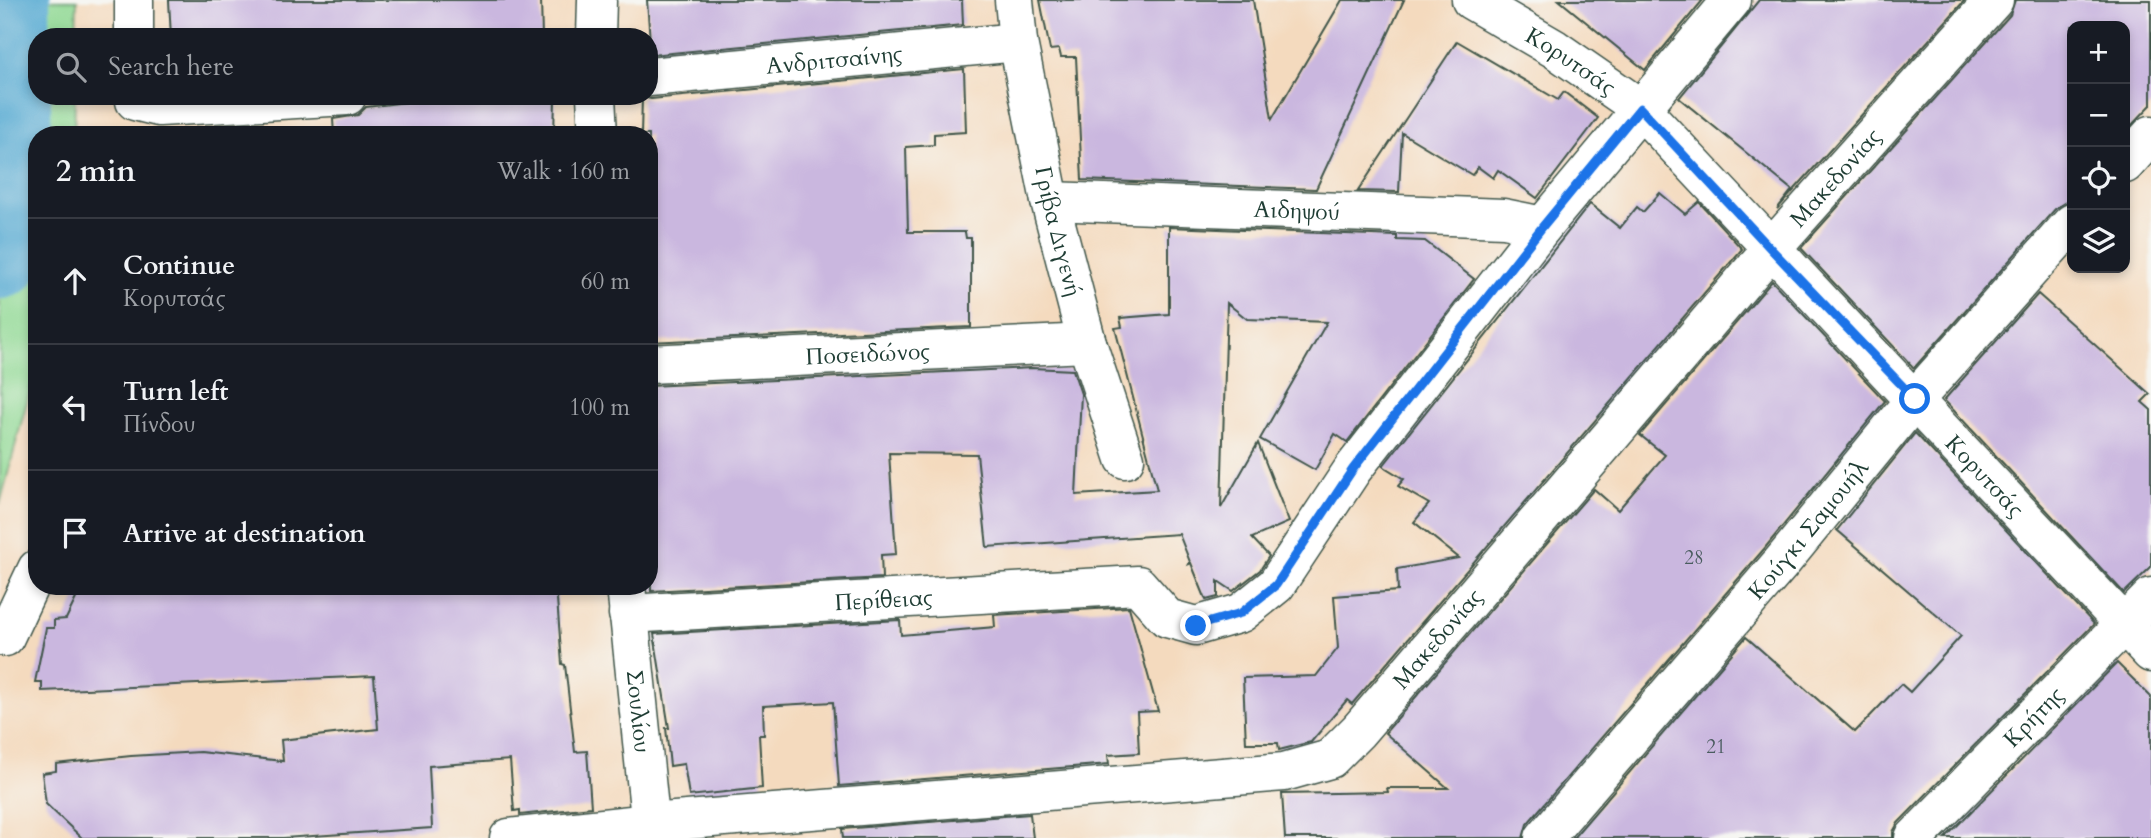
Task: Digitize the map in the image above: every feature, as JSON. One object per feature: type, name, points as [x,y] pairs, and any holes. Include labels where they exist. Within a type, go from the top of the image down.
[{"type":"street","points":[[134,0],[134,28]]},
{"type":"street","points":[[596,28],[597,0]]},
{"type":"street","name":"Γρίβα Διγενή","points":[[1014,0],[1018,42],[1050,201],[1087,344],[1125,459]]},
{"type":"street","name":"Κορυτσάς","points":[[1471,0],[1555,49],[1640,108],[2151,653]]},
{"type":"street","points":[[1543,226],[1732,0]]},
{"type":"street","name":"Μακεδονίας","points":[[509,838],[651,831],[1284,772],[1330,759],[1367,720],[1771,249],[1994,0]]},
{"type":"street","name":"Ανδριτσαίνης","points":[[658,76],[1018,42]]},
{"type":"street","points":[[153,105],[193,105]]},
{"type":"street","points":[[596,105],[598,126]]},
{"type":"street","points":[[2130,158],[2151,135]]},
{"type":"street","name":"Αιδηψού","points":[[1050,201],[1504,218],[1543,226]]},
{"type":"street","name":"Περίθειας","points":[[627,600],[1138,585],[1167,618],[1196,626],[1241,613],[1276,585],[1353,469],[1543,226]]},
{"type":"street","name":"Κούγκι Σαμουήλ","points":[[1544,838],[1781,563],[1915,399],[2067,229]]},
{"type":"street","name":"Ποσειδώνος","points":[[658,364],[1087,344]]},
{"type":"street","points":[[5,638],[28,588]]},
{"type":"street","name":"Κρήτης","points":[[1914,838],[2151,597]]},
{"type":"street","name":"Σουλίου","points":[[627,600],[651,831]]},
{"type":"green space","points":[[0,0],[77,0],[76,28],[28,28],[28,105],[75,105],[74,126],[28,126],[28,397],[0,504]]},
{"type":"building","points":[[169,0],[541,0],[542,28],[171,28]]},
{"type":"building","points":[[647,0],[962,0],[963,25],[658,54],[658,28],[649,28]]},
{"type":"building","points":[[1040,0],[1253,0],[1272,119],[1342,0],[1404,0],[1316,189],[1082,180],[1076,57],[1061,57],[1059,49],[1050,50]]},
{"type":"building","points":[[1559,0],[1703,0],[1645,70]]},
{"type":"building","points":[[1759,0],[1965,0],[1777,209],[1792,190],[1679,98]]},
{"type":"building","points":[[2015,0],[2151,0],[2151,105],[2130,127],[2130,21],[2067,21],[2067,201],[2056,208],[1914,368],[1801,248],[2010,15]]},
{"type":"building","points":[[1457,41],[1558,100],[1564,92],[1598,118],[1537,198],[1498,170],[1493,178],[1478,167],[1472,175],[1402,133],[1399,192],[1358,191]]},
{"type":"building","points":[[964,69],[966,132],[934,134],[934,145],[906,147],[908,232],[965,232],[966,238],[971,238],[971,327],[658,342],[658,126],[641,126],[642,105],[658,105],[658,98]]},
{"type":"building","points":[[555,105],[554,126],[333,126],[333,119],[358,115],[366,107]]},
{"type":"building","points":[[1660,193],[1685,214],[1699,202],[1742,249],[1352,704],[1347,700],[1311,742],[1279,750],[1278,743],[1246,743],[1243,678],[1316,676],[1338,648],[1334,596],[1398,591],[1397,569],[1459,558],[1414,522],[1429,504],[1398,486],[1404,479],[1383,466],[1590,204],[1620,228],[1637,207],[1643,212]]},
{"type":"building","points":[[1169,227],[1397,236],[1397,240],[1425,241],[1474,279],[1347,442],[1335,434],[1315,470],[1260,439],[1327,322],[1247,319],[1227,303],[1221,508],[1258,443],[1289,522],[1252,538],[1269,556],[1260,570],[1233,591],[1218,581],[1218,597],[1206,600],[1191,563],[1189,564],[1179,534],[987,547],[977,454],[889,453],[896,554],[881,555],[882,578],[658,591],[658,386],[1032,368],[1073,370],[1081,394],[1076,495],[1157,490],[1115,328],[1122,327],[1120,318],[1169,314]]},
{"type":"building","points":[[1772,281],[1885,401],[1764,549],[1527,824],[1523,838],[1285,838],[1282,794],[1388,792],[1387,788],[1448,788],[1385,733],[1594,489],[1618,510],[1665,455],[1640,435]]},
{"type":"building","points":[[2038,294],[2150,394],[2142,402],[2151,410],[2151,567],[2124,593],[1944,400]]},
{"type":"building","points":[[1915,433],[2094,624],[1898,823],[1893,838],[1573,838],[1746,637],[1855,732],[1901,684],[1910,692],[1961,636],[1837,530]]},
{"type":"building","points":[[78,595],[557,595],[562,664],[565,665],[575,752],[587,751],[591,807],[520,815],[520,810],[514,811],[510,760],[429,766],[432,828],[283,838],[82,838],[46,804],[42,773],[56,771],[56,764],[200,752],[283,761],[281,740],[378,729],[374,676],[42,691],[42,682],[35,682],[46,628],[54,628],[54,620],[66,619]]},
{"type":"building","points":[[1129,607],[1158,711],[1137,712],[1139,753],[1108,755],[1109,764],[839,786],[833,702],[763,706],[764,735],[759,735],[762,788],[689,796],[684,764],[670,766],[666,728],[669,728],[654,634],[900,620],[901,635],[995,627],[994,615]]},
{"type":"building","points":[[2117,663],[2151,697],[2151,838],[1945,838]]},
{"type":"building","points":[[1030,814],[1033,838],[843,838],[842,829]]},
{"type":"waterway","points":[[0,258],[11,185],[9,0]]},
{"type":"route","points":[[1196,626],[1241,613],[1276,585],[1353,469],[1543,226],[1640,108],[1915,399]]}]
